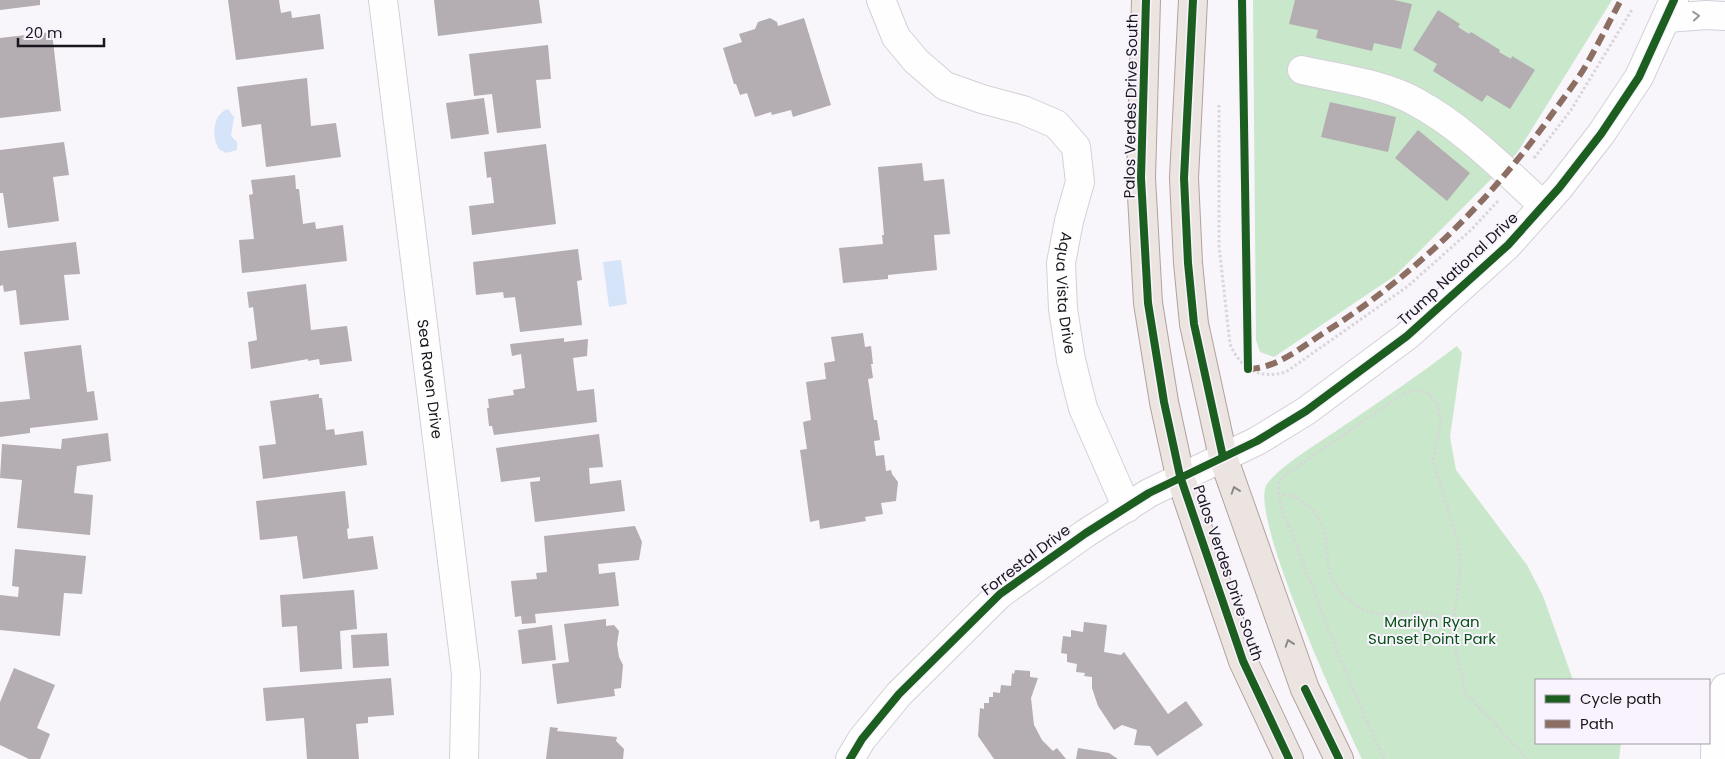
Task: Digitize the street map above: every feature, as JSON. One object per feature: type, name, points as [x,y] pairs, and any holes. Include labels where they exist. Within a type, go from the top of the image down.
[{"type":"main road","name":"Palos Verdes Drive South","points":[[1146,0],[1142,178],[1148,303],[1164,402],[1180,476],[1244,661],[1289,759]]},
{"type":"main road","points":[[1193,0],[1184,178],[1188,263],[1194,324],[1223,457],[1305,689],[1339,759]]},
{"type":"street","name":"Sea Raven Drive","points":[[383,0],[466,674],[464,759]]},
{"type":"street","name":"Aqua Vista Drive","points":[[880,0],[896,37],[916,61],[945,86],[982,99],[1023,110],[1056,124],[1076,147],[1080,182],[1069,221],[1061,263],[1063,309],[1071,360],[1083,408],[1127,508]]},
{"type":"street","name":"Trump National Drive","points":[[1180,476],[1257,441],[1306,411],[1407,336],[1508,245],[1601,134],[1639,77],[1670,9]]},
{"type":"street","points":[[1670,9],[1725,16]]},
{"type":"street","points":[[1302,70],[1381,88],[1415,101],[1467,137],[1543,205]]},
{"type":"street","name":"Forrestal Drive","points":[[850,759],[862,739],[899,694],[1000,594],[1086,533],[1180,476]]},
{"type":"street","points":[[1714,759],[1716,709],[1725,688]]},
{"type":"path","points":[[1219,100],[1219,246],[1230,344],[1236,358],[1248,369],[1266,375],[1286,372],[1393,298],[1471,230],[1516,180],[1571,110],[1632,8]]},
{"type":"path","points":[[1248,359],[1248,369]]},
{"type":"path","points":[[1384,759],[1323,615],[1291,528],[1281,508],[1278,492],[1279,481],[1289,472],[1372,415],[1413,390],[1427,392],[1437,403],[1441,421],[1433,461],[1460,555],[1459,581],[1452,634],[1466,694],[1528,759]]},
{"type":"path","points":[[1278,492],[1299,499],[1318,515],[1326,531],[1328,560],[1337,588],[1360,610],[1378,614],[1424,610],[1436,614],[1453,624]]},
{"type":"green space","points":[[1253,0],[1612,0],[1517,153],[1396,275],[1274,357],[1260,352],[1256,340]]},
{"type":"green space","name":"Marilyn Ryan Sunset Point Park","points":[[1457,346],[1462,353],[1450,437],[1456,470],[1527,565],[1543,596],[1573,679],[1535,679],[1535,744],[1621,744],[1619,759],[1362,759],[1300,618],[1284,573],[1271,534],[1265,503],[1267,484],[1281,470],[1301,455]]},
{"type":"water","points":[[228,109],[234,117],[231,136],[237,142],[237,150],[226,153],[219,149],[216,144],[214,132],[219,115]]},
{"type":"water","points":[[621,260],[627,304],[609,307],[603,262]]},
{"type":"building","points":[[0,0],[40,0],[40,5],[0,10]]},
{"type":"building","points":[[228,0],[279,0],[281,13],[291,11],[292,18],[320,14],[324,49],[236,60]]},
{"type":"building","points":[[434,0],[539,0],[542,23],[438,36]]},
{"type":"building","points":[[1295,0],[1394,0],[1412,4],[1401,49],[1374,43],[1372,51],[1316,38],[1318,30],[1289,24]]},
{"type":"building","points":[[1438,10],[1460,24],[1458,27],[1469,34],[1471,32],[1500,50],[1499,52],[1511,59],[1512,56],[1535,70],[1510,109],[1487,95],[1482,102],[1433,71],[1437,64],[1413,50]]},
{"type":"building","points":[[770,18],[777,22],[778,26],[804,18],[831,105],[793,117],[791,110],[772,115],[771,112],[755,117],[747,93],[740,95],[736,84],[734,84],[723,48],[742,42],[739,34],[755,29],[758,22]]},
{"type":"building","points":[[52,32],[61,111],[0,118],[0,38]]},
{"type":"building","points":[[548,45],[551,79],[536,80],[541,128],[497,133],[492,94],[474,96],[469,54]]},
{"type":"building","points":[[307,78],[311,126],[336,123],[341,157],[266,167],[261,124],[242,127],[237,87]]},
{"type":"building","points":[[484,98],[489,134],[451,139],[446,103]]},
{"type":"building","points":[[1330,102],[1396,117],[1388,152],[1321,137]]},
{"type":"building","points":[[1418,130],[1470,173],[1447,201],[1395,158]]},
{"type":"building","points":[[64,142],[69,175],[53,177],[59,221],[8,228],[3,193],[0,193],[0,150]]},
{"type":"building","points":[[546,144],[556,224],[472,235],[469,206],[494,203],[491,177],[487,178],[484,152]]},
{"type":"building","points":[[922,163],[924,181],[944,179],[950,234],[934,235],[937,270],[888,275],[888,279],[843,283],[839,248],[883,244],[882,235],[884,235],[878,167]]},
{"type":"building","points":[[295,175],[296,189],[299,189],[303,224],[315,222],[316,229],[343,225],[347,261],[242,273],[239,240],[254,239],[249,195],[253,194],[251,180]]},
{"type":"building","points":[[76,242],[80,274],[64,275],[69,320],[20,325],[16,290],[4,292],[3,285],[0,286],[0,251]]},
{"type":"building","points":[[578,249],[582,280],[577,281],[582,325],[520,332],[515,297],[504,298],[503,292],[476,295],[473,262]]},
{"type":"building","points":[[306,284],[311,330],[347,326],[352,361],[320,365],[319,359],[308,361],[308,359],[251,369],[248,342],[257,340],[253,307],[249,308],[247,292]]},
{"type":"building","points":[[863,333],[865,347],[871,346],[873,364],[871,364],[873,378],[868,379],[874,420],[877,420],[880,440],[874,441],[876,456],[884,455],[886,471],[891,470],[898,482],[896,501],[881,503],[883,514],[865,517],[866,521],[820,529],[819,520],[810,522],[800,450],[807,449],[803,422],[811,420],[806,382],[826,379],[824,363],[835,361],[831,337]]},
{"type":"building","points":[[564,338],[564,342],[588,339],[587,356],[573,358],[577,391],[594,389],[597,422],[494,435],[492,426],[489,426],[488,399],[514,395],[513,390],[525,388],[521,354],[512,356],[510,344]]},
{"type":"building","points":[[81,345],[87,392],[94,391],[98,420],[30,428],[30,433],[0,437],[0,402],[30,399],[24,352]]},
{"type":"building","points":[[319,394],[319,398],[322,398],[326,430],[334,429],[335,435],[363,431],[367,465],[263,479],[259,446],[276,444],[270,401]]},
{"type":"building","points":[[108,433],[111,461],[77,466],[74,493],[93,495],[90,535],[17,528],[22,480],[0,478],[2,444],[61,449],[62,439]]},
{"type":"building","points":[[599,434],[603,467],[589,468],[590,484],[621,480],[625,511],[535,522],[530,482],[540,481],[540,477],[501,482],[496,448]]},
{"type":"building","points":[[345,491],[349,528],[347,529],[348,539],[373,536],[378,569],[303,579],[297,536],[260,540],[256,501]]},
{"type":"building","points":[[635,526],[642,542],[639,560],[598,564],[599,574],[615,572],[619,606],[535,614],[536,623],[522,624],[521,616],[515,617],[511,581],[537,579],[536,573],[547,572],[544,536]]},
{"type":"building","points":[[15,549],[86,556],[82,594],[64,593],[60,636],[0,630],[0,595],[18,597],[19,587],[12,586]]},
{"type":"building","points":[[354,590],[357,629],[340,631],[342,669],[300,672],[297,626],[282,627],[280,595]]},
{"type":"building","points":[[606,619],[606,626],[614,625],[619,631],[617,644],[619,657],[623,665],[621,688],[614,689],[615,696],[557,704],[552,664],[569,662],[564,624]]},
{"type":"building","points":[[1084,622],[1107,625],[1104,652],[1121,655],[1124,652],[1168,714],[1186,701],[1203,725],[1157,756],[1150,746],[1134,745],[1137,730],[1122,725],[1114,730],[1098,706],[1092,688],[1092,677],[1084,676],[1085,673],[1076,672],[1077,664],[1067,662],[1067,654],[1061,653],[1063,636],[1071,637],[1071,630],[1083,632]]},
{"type":"building","points":[[552,625],[556,660],[522,664],[518,630]]},
{"type":"building","points":[[387,633],[389,666],[353,668],[351,635]]},
{"type":"building","points":[[14,668],[55,685],[37,728],[50,734],[40,759],[29,759],[0,745],[0,702]]},
{"type":"building","points":[[1015,670],[1030,671],[1030,677],[1038,678],[1031,698],[1034,725],[1042,740],[1053,751],[1057,748],[1066,759],[994,759],[978,736],[980,708],[984,709],[984,703],[989,703],[989,697],[993,697],[993,692],[1000,693],[1001,685],[1011,686],[1012,673],[1014,674]]},
{"type":"building","points":[[391,678],[394,715],[368,717],[368,723],[356,724],[359,759],[307,759],[304,718],[266,721],[263,688]]},
{"type":"building","points":[[550,727],[558,728],[557,731],[617,737],[616,741],[624,749],[623,759],[546,759]]},
{"type":"building","points":[[1078,748],[1109,753],[1118,759],[1076,759]]},
{"type":"marked path","points":[[1248,369],[1259,368],[1279,361],[1358,310],[1391,286],[1451,233],[1506,174],[1574,84],[1621,0]]},
{"type":"cycle path","points":[[1146,0],[1141,178],[1148,303],[1164,402],[1180,476],[1243,661],[1289,759]]},
{"type":"cycle path","points":[[1193,0],[1184,178],[1188,263],[1194,324],[1223,457]]},
{"type":"cycle path","points":[[1242,0],[1248,369]]},
{"type":"cycle path","points":[[850,759],[862,739],[899,694],[1000,594],[1086,533],[1149,493],[1257,441],[1306,411],[1407,336],[1508,245],[1559,188],[1601,134],[1639,77],[1674,0]]},
{"type":"cycle path","points":[[1305,689],[1339,759]]}]
